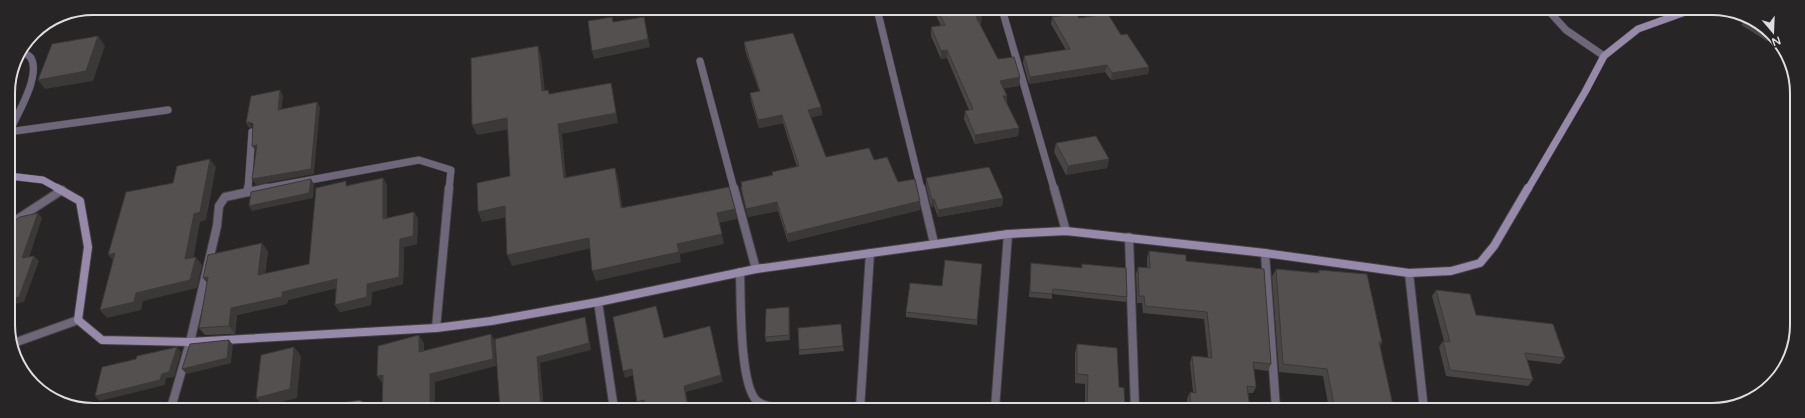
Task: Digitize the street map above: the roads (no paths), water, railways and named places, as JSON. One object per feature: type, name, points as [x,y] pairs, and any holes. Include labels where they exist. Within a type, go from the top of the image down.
[{"type":"main road","points":[[15,177],[43,180],[80,201],[88,247],[78,320],[102,340],[190,342],[436,328],[598,302],[756,269],[934,243],[1008,234],[1066,231],[1265,253],[1408,273],[1451,271],[1480,262],[1494,246],[1585,92],[1604,56],[1638,29],[1677,15]]},
{"type":"street","points":[[878,15],[934,243]]},
{"type":"street","points":[[1004,15],[1066,231]]},
{"type":"street","points":[[1552,15],[1566,30],[1604,56]]},
{"type":"street","points":[[15,117],[33,77],[34,66],[31,58],[25,54]]},
{"type":"street","points":[[700,61],[756,269]]},
{"type":"street","points":[[15,131],[168,110]]},
{"type":"street","points":[[248,190],[252,132]]},
{"type":"street","points":[[173,403],[190,342],[217,226],[219,206],[226,198],[248,190],[419,160],[451,170],[436,328]]},
{"type":"street","points":[[15,221],[62,190]]},
{"type":"street","points":[[995,403],[1008,234]]},
{"type":"street","points":[[1129,237],[1135,403]]},
{"type":"street","points":[[860,403],[870,253]]},
{"type":"street","points":[[1265,253],[1276,403]]},
{"type":"street","points":[[740,272],[745,373],[750,390],[757,400],[763,403]]},
{"type":"street","points":[[1408,273],[1423,403]]},
{"type":"street","points":[[598,302],[613,403]]},
{"type":"street","points":[[16,342],[78,320]]}]
